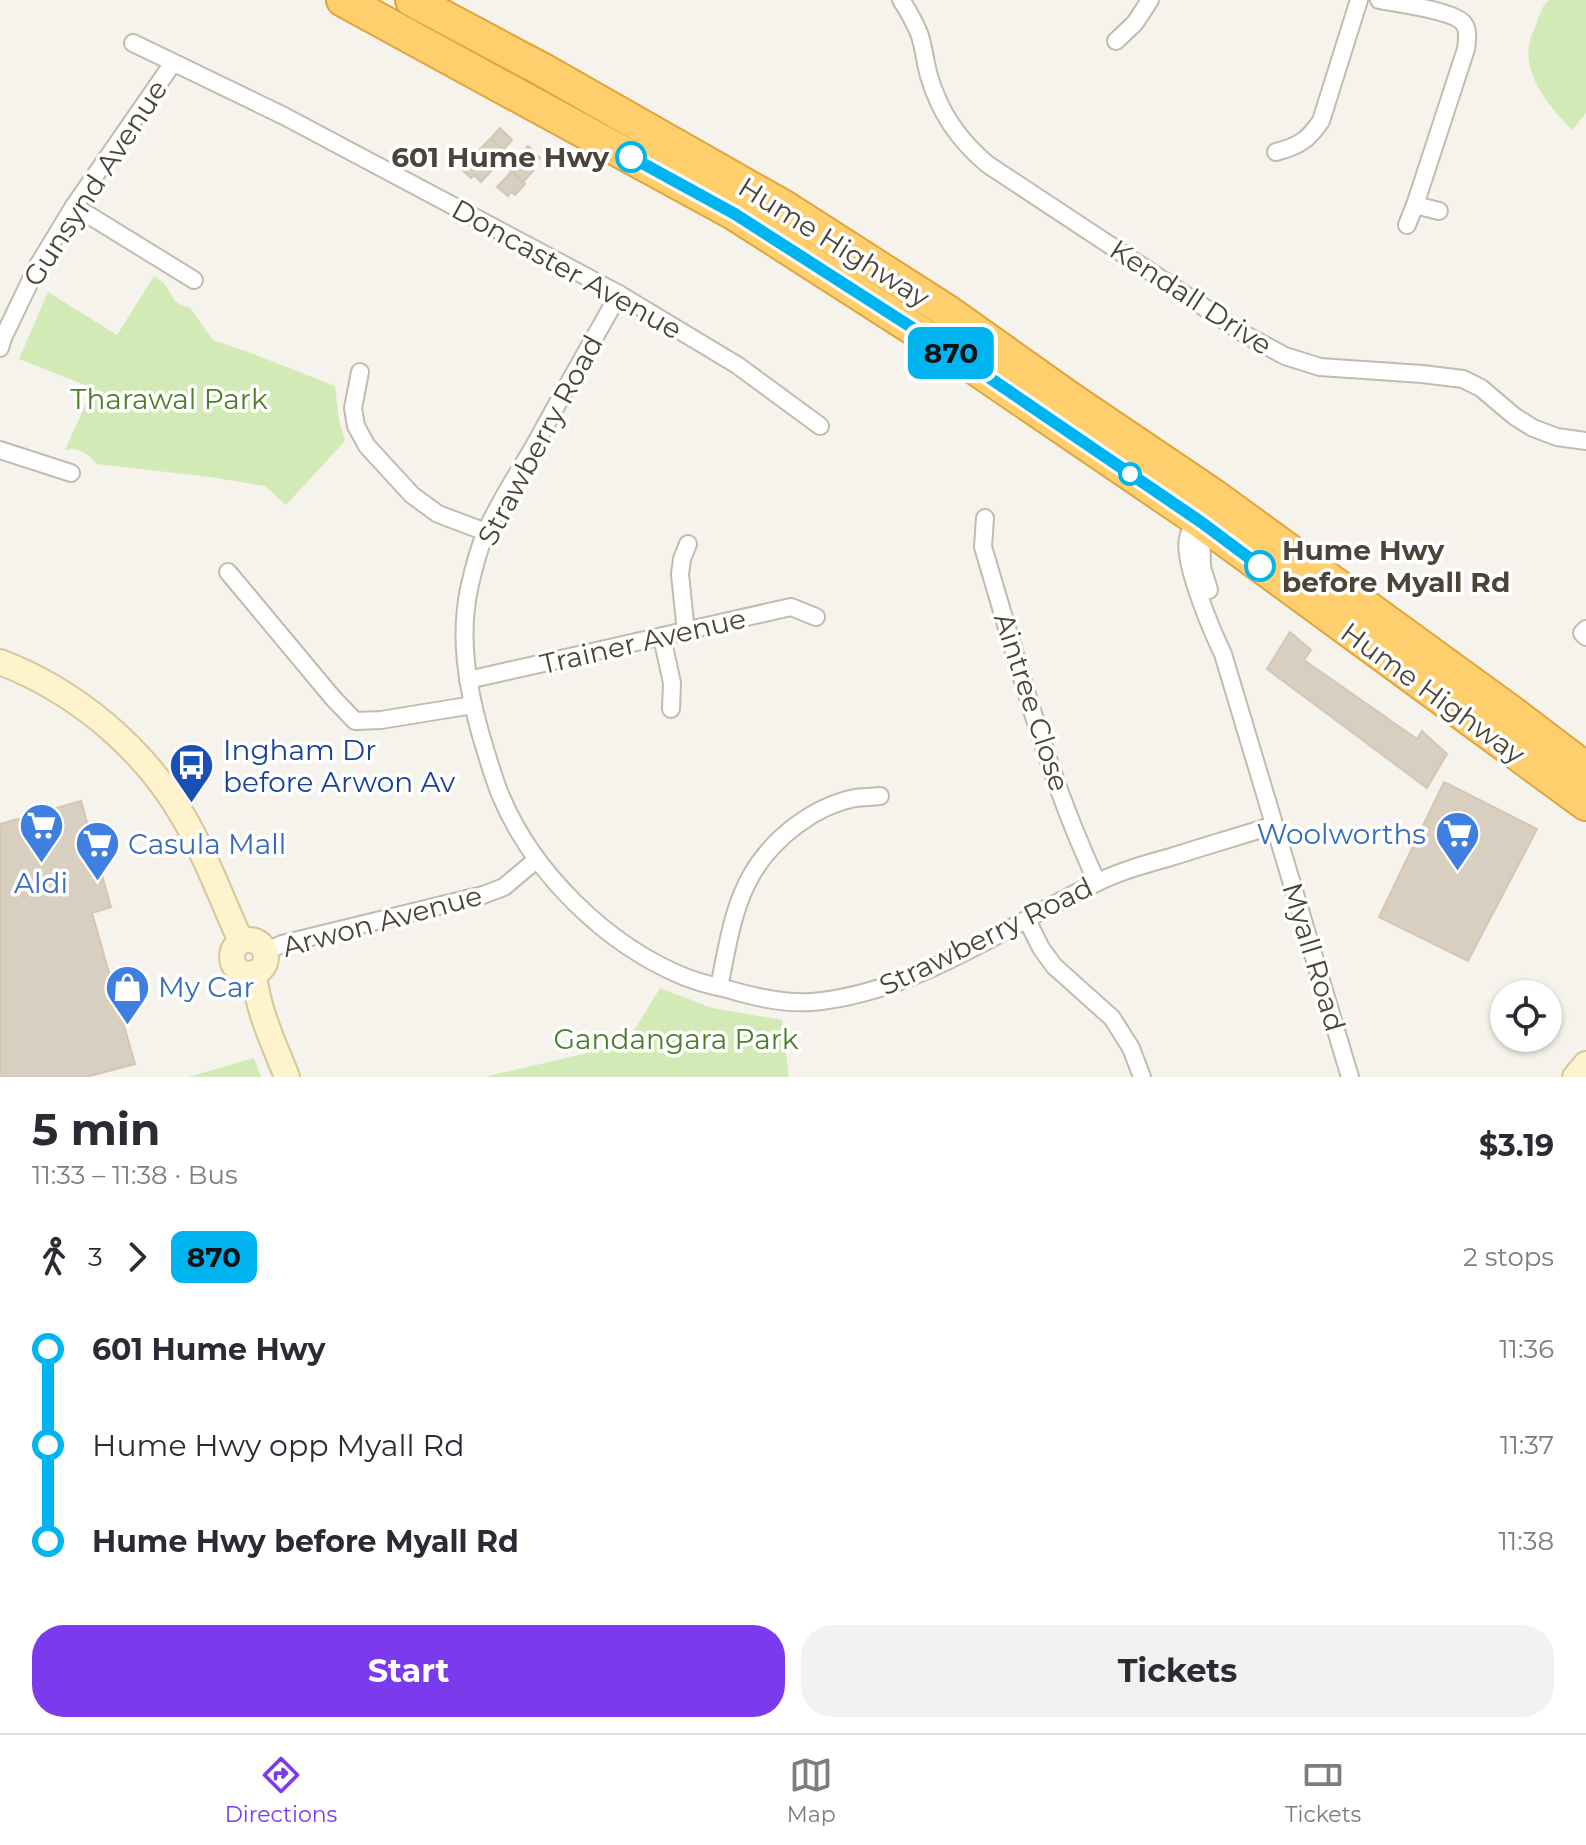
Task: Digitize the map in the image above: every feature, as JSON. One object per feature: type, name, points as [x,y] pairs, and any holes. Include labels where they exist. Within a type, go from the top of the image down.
[{"type":"highway","name":"Hume Highway","points":[[343,0],[735,214],[975,368],[1208,509],[1487,694],[1586,769]]},
{"type":"highway","name":"Hume Highway","points":[[412,0],[543,70],[784,207],[948,312],[1072,400],[1586,804]]},
{"type":"street","name":"Kendall Drive","points":[[901,0],[919,34],[929,78],[944,113],[955,133],[970,150],[1246,335],[1285,356],[1320,367],[1463,379],[1481,388],[1533,428],[1557,437],[1586,441]]},
{"type":"street","points":[[1116,41],[1135,23],[1150,0]]},
{"type":"street","points":[[1276,152],[1295,147],[1311,135],[1321,121],[1359,0]]},
{"type":"street","points":[[1379,0],[1452,15],[1465,25],[1467,31],[1466,49],[1407,225]]},
{"type":"street","name":"Doncaster Avenue","points":[[133,43],[284,116],[619,294],[737,365],[820,426]]},
{"type":"street","name":"Gunsynd Avenue","points":[[1,341],[37,267],[74,206],[173,63]]},
{"type":"street","points":[[1415,205],[1439,211]]},
{"type":"street","points":[[74,206],[194,280]]},
{"type":"street","name":"Strawberry Road","points":[[619,294],[486,532],[472,580],[464,643],[473,705],[499,793],[536,860],[569,897],[605,929],[633,949],[687,978],[781,1002],[810,1002],[871,992],[908,978],[1097,882],[1274,825]]},
{"type":"street","points":[[360,372],[353,408],[356,426],[367,446],[412,495],[438,514],[486,532]]},
{"type":"street","points":[[0,450],[71,473]]},
{"type":"street","name":"Myall Road","points":[[1208,509],[1191,529],[1187,543],[1188,556],[1208,623],[1223,654],[1350,1077]]},
{"type":"street","name":"Aintree Close","points":[[985,518],[983,547],[1048,759],[1077,839],[1097,882]]},
{"type":"street","points":[[686,632],[680,574],[688,544]]},
{"type":"street","points":[[228,572],[355,721],[381,720],[473,705]]},
{"type":"street","name":"Trainer Avenue","points":[[468,680],[791,607],[816,617]]},
{"type":"street","points":[[1586,629],[1582,633],[1586,637]]},
{"type":"street","points":[[662,637],[672,683],[671,709]]},
{"type":"street","points":[[0,662],[37,678],[71,699],[112,731],[148,767],[185,819],[241,941],[234,948],[232,962],[240,972],[260,963]]},
{"type":"street","points":[[719,987],[734,918],[752,874],[766,854],[784,836],[816,813],[854,798],[880,796]]},
{"type":"street","name":"Arwon Avenue","points":[[260,963],[282,944],[483,895],[504,887],[536,860]]},
{"type":"street","points":[[1027,920],[1054,966],[1112,1018],[1131,1048],[1142,1077]]},
{"type":"street","points":[[260,963],[255,987],[287,1077]]},
{"type":"street","points":[[1575,1077],[1586,1064]]},
{"type":"green space","points":[[1549,0],[1586,0],[1586,113],[1572,130],[1539,90],[1530,66],[1530,38]]},
{"type":"green space","name":"Tharawal Park","points":[[154,276],[164,283],[175,301],[190,308],[213,340],[335,386],[345,441],[286,505],[265,486],[96,464],[83,452],[65,450],[93,388],[19,359],[48,292],[117,335]]},
{"type":"green space","name":"Gandangara Park","points":[[660,988],[712,1008],[782,1020],[789,1077],[484,1077],[626,1044]]},
{"type":"green space","points":[[254,1058],[261,1077],[188,1077]]},
{"type":"building","points":[[500,128],[512,140],[503,150],[491,138]]},
{"type":"building","points":[[491,138],[503,150],[492,162],[480,149]]},
{"type":"building","points":[[528,146],[540,158],[530,168],[518,157]]},
{"type":"building","points":[[480,149],[492,162],[488,166],[492,170],[481,182],[461,169]]},
{"type":"building","points":[[520,159],[533,171],[523,182],[510,170]]},
{"type":"building","points":[[512,171],[525,184],[515,195],[511,192],[508,196],[497,187]]},
{"type":"building","points":[[1290,632],[1311,650],[1304,660],[1417,739],[1422,731],[1447,754],[1427,788],[1267,669]]},
{"type":"building","name":"Woolworths","points":[[1444,782],[1537,829],[1468,961],[1379,917]]},
{"type":"building","name":"Casula Mall","points":[[81,801],[111,907],[92,913],[135,1064],[86,1077],[0,1077],[0,824]]},
{"type":"bus line","name":"870","points":[[631,157],[735,214],[975,368],[1201,522],[1260,566]]},
{"type":"place","name":"601 Hume Hwy","points":[[631,157]]},
{"type":"place","name":"Hume Hwy before Myall Rd","points":[[1260,566]]},
{"type":"place","name":"Ingham Dr before Arwon Av","points":[[192,805]]},
{"type":"place","name":"Aldi","points":[[41,865]]},
{"type":"place","name":"Woolworths","points":[[1457,873]]},
{"type":"place","name":"Casula Mall","points":[[97,883]]},
{"type":"place","name":"My Car","points":[[127,1026]]}]
